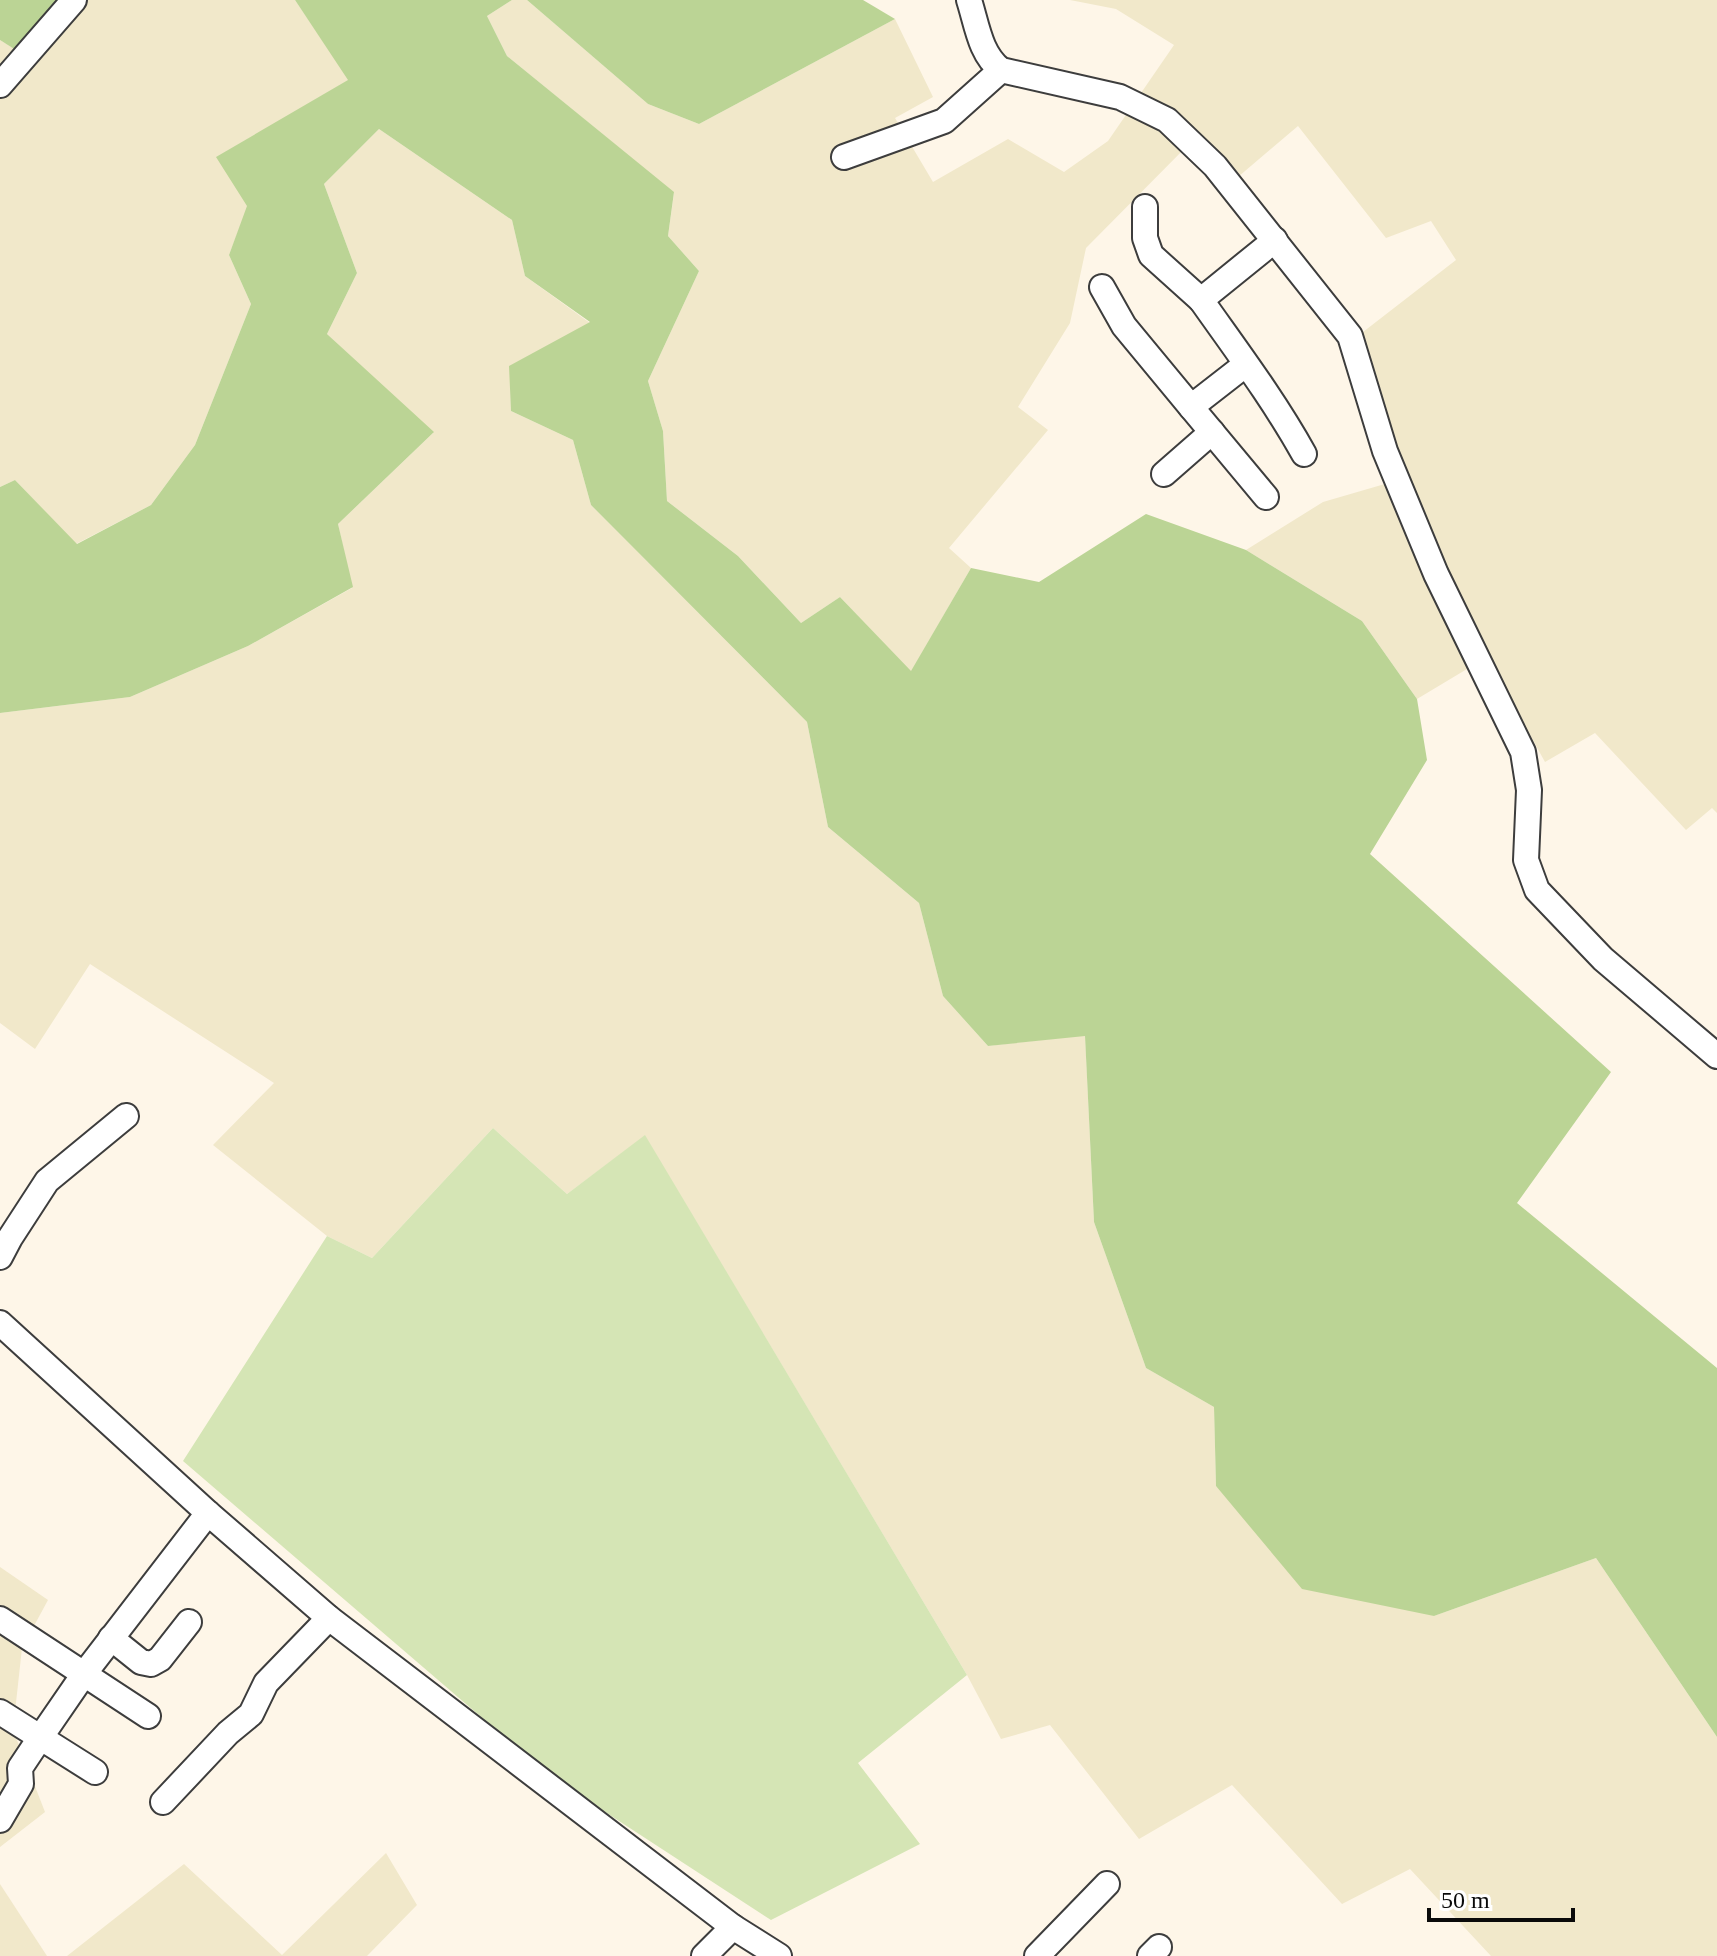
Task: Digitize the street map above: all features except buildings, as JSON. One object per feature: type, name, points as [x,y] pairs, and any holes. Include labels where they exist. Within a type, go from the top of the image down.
[{"type":"street","points":[[0,85],[74,0]]},
{"type":"street","points":[[969,0],[984,51],[991,63],[1001,70],[1120,97],[1167,120],[1215,166],[1350,336],[1385,451],[1436,574],[1523,752],[1529,790],[1526,860],[1537,890],[1603,959],[1717,1056]]},
{"type":"street","points":[[844,157],[944,121],[1001,70]]},
{"type":"street","points":[[1145,207],[1145,238],[1151,255],[1201,300],[1245,365],[1274,401],[1304,454]]},
{"type":"street","points":[[1201,300],[1275,240]]},
{"type":"street","points":[[1102,287],[1124,326],[1266,497]]},
{"type":"street","points":[[1191,407],[1245,365]]},
{"type":"street","points":[[1164,474],[1212,432]]},
{"type":"street","points":[[0,1257],[47,1181],[126,1116]]},
{"type":"street","points":[[0,1323],[208,1513],[329,1618],[733,1927],[779,1956]]},
{"type":"street","points":[[0,1820],[21,1784],[20,1768],[40,1738],[84,1674],[208,1513]]},
{"type":"street","points":[[163,1802],[228,1733],[251,1714],[266,1683],[329,1618]]},
{"type":"street","points":[[0,1619],[148,1716]]},
{"type":"street","points":[[111,1638],[141,1662],[151,1664],[160,1659],[189,1622]]},
{"type":"street","points":[[0,1712],[95,1772]]},
{"type":"street","points":[[1037,1956],[1107,1884]]},
{"type":"street","points":[[704,1956],[733,1927]]},
{"type":"shaded area","points":[[88,0],[295,0],[349,80],[217,157],[248,206],[229,255],[251,304],[195,445],[151,505],[76,544],[15,480],[0,487],[0,40],[31,59]]},
{"type":"shaded area","points":[[512,0],[527,0],[648,104],[699,124],[895,19],[933,97],[895,118],[933,182],[1008,139],[1064,172],[1108,141],[1174,45],[1116,9],[1070,0],[1717,0],[1717,813],[1712,808],[1686,830],[1595,733],[1545,762],[1487,657],[1417,699],[1362,621],[1246,550],[1323,502],[1402,479],[1354,339],[1456,260],[1431,221],[1386,238],[1298,126],[1238,177],[1195,138],[1086,248],[1070,323],[1018,407],[1048,430],[949,548],[971,568],[911,672],[840,597],[801,623],[738,556],[667,501],[663,431],[648,381],[699,271],[668,236],[674,193],[507,56],[487,16]]},
{"type":"shaded area","points":[[379,129],[512,220],[525,276],[590,323],[510,366],[511,411],[573,440],[591,505],[807,722],[828,827],[919,903],[943,996],[988,1046],[1085,1035],[1094,1222],[1146,1368],[1214,1407],[1216,1486],[1434,1616],[1596,1558],[1717,1737],[1717,1956],[1491,1956],[1410,1869],[1342,1904],[1232,1785],[1139,1839],[1050,1725],[1001,1739],[967,1675],[645,1136],[567,1194],[493,1128],[372,1258],[327,1236],[213,1145],[274,1083],[90,964],[35,1049],[0,1023],[0,713],[130,697],[248,646],[352,588],[338,524],[433,433],[327,334],[357,273],[324,184]]},
{"type":"shaded area","points":[[0,1567],[48,1600],[22,1648],[13,1730],[45,1812],[0,1847]]},
{"type":"shaded area","points":[[386,1853],[417,1905],[367,1956],[67,1956],[184,1864],[282,1955]]},
{"type":"shaded area","points":[[0,1884],[47,1956],[0,1956]]},
{"type":"green space","points":[[0,0],[88,0],[30,59],[0,40]]},
{"type":"green space","points":[[295,0],[512,0],[487,16],[507,56],[674,192],[668,236],[699,271],[648,381],[663,431],[667,501],[738,556],[801,623],[840,597],[911,671],[971,568],[1039,582],[1146,514],[1246,550],[1362,621],[1417,699],[1427,760],[1370,854],[1611,1072],[1517,1203],[1717,1368],[1717,1737],[1596,1558],[1434,1616],[1302,1589],[1216,1486],[1214,1407],[1146,1368],[1094,1222],[1085,1036],[988,1046],[943,996],[919,903],[828,827],[807,722],[591,505],[573,440],[511,411],[509,366],[590,322],[525,276],[512,220],[379,129],[324,184],[357,273],[327,334],[434,432],[338,524],[353,587],[248,646],[130,697],[0,713],[0,487],[15,480],[77,544],[151,505],[195,445],[251,304],[229,255],[247,206],[216,157],[348,80]]},
{"type":"green space","points":[[527,0],[863,0],[895,19],[699,124],[648,104]]},
{"type":"green space","points":[[493,1128],[567,1194],[645,1135],[967,1675],[858,1763],[920,1844],[771,1920],[550,1776],[183,1461],[327,1236],[372,1258]]}]
